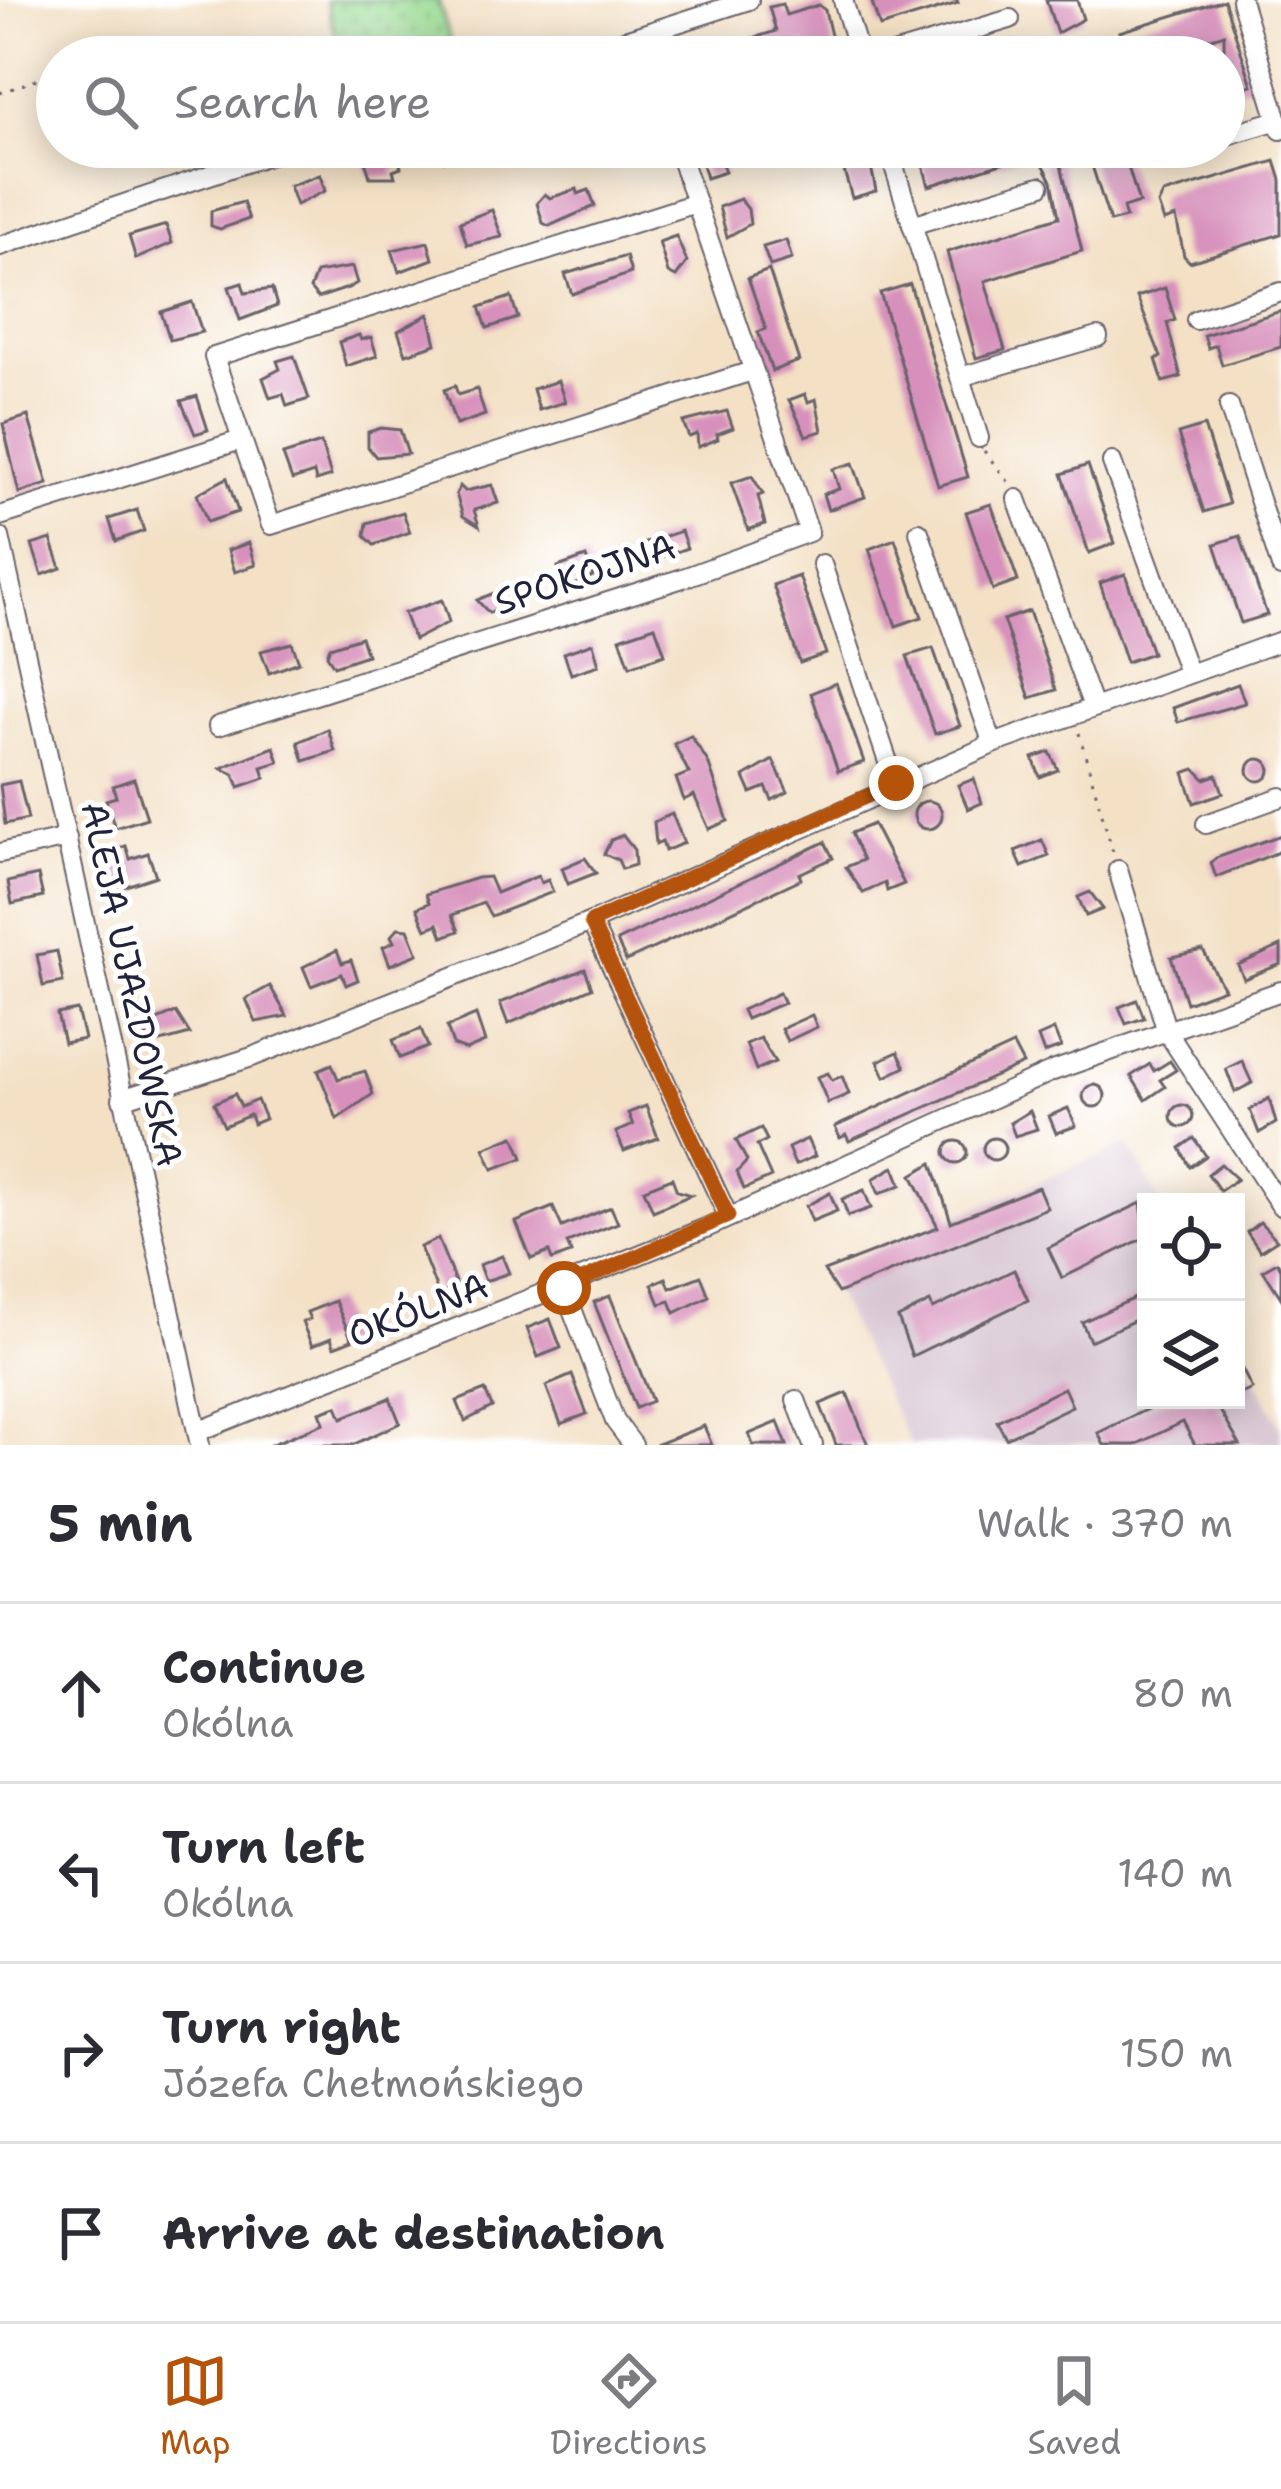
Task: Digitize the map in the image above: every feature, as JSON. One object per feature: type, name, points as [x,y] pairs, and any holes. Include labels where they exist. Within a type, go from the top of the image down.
[{"type":"street","points":[[678,0],[685,20]]},
{"type":"street","points":[[636,36],[748,0]]},
{"type":"street","points":[[843,0],[854,36]]},
{"type":"street","points":[[1241,0],[1280,125],[1245,132]]},
{"type":"street","points":[[953,36],[1010,19]]},
{"type":"street","points":[[0,246],[230,168]]},
{"type":"street","name":"SPOKOJNA","points":[[218,726],[683,578],[809,532],[684,168]]},
{"type":"street","points":[[894,168],[979,438]]},
{"type":"street","points":[[912,225],[1040,186]]},
{"type":"street","points":[[696,203],[214,357],[241,440],[271,525],[752,371]]},
{"type":"street","points":[[1196,320],[1281,292]]},
{"type":"street","points":[[959,377],[1098,337]]},
{"type":"street","points":[[1229,406],[1281,567]]},
{"type":"street","points":[[0,516],[241,440]]},
{"type":"street","points":[[1112,462],[1188,672]]},
{"type":"street","points":[[1018,499],[1083,710]]},
{"type":"street","points":[[919,532],[993,744]]},
{"type":"street","name":"ALEJA UJAZDOWSKA","points":[[0,537],[198,1438]]},
{"type":"street","points":[[822,564],[896,783]]},
{"type":"street","points":[[122,1099],[253,1057],[591,922],[896,783],[993,744],[1281,641]]},
{"type":"street","points":[[1206,824],[1281,797]]},
{"type":"street","points":[[0,853],[67,838]]},
{"type":"street","points":[[1118,870],[1167,1031],[1281,1206]]},
{"type":"street","points":[[591,922],[728,1216]]},
{"type":"street","name":"OKÓLNA","points":[[198,1438],[564,1288],[1053,1071],[1281,991]]},
{"type":"street","points":[[564,1288],[615,1421],[633,1445]]},
{"type":"street","points":[[796,1400],[813,1445]]},
{"type":"path","points":[[0,93],[36,80]]},
{"type":"path","points":[[979,438],[984,452],[1005,471],[1018,499]]},
{"type":"path","points":[[1083,710],[1118,870]]},
{"type":"shaded area","points":[[1129,1144],[1155,1193],[1137,1193],[1137,1409],[1245,1409],[1245,1360],[1281,1427],[1281,1443],[911,1445],[824,1271]]},
{"type":"green space","points":[[326,0],[438,0],[449,36],[336,36]]},
{"type":"building","points":[[1046,0],[1077,0],[1083,19],[1057,33]]},
{"type":"building","points":[[1224,0],[1236,36],[1120,36],[1119,32]]},
{"type":"building","points":[[872,3],[958,3],[880,27]]},
{"type":"building","points":[[782,4],[786,15],[819,5],[825,10],[831,36],[760,36],[776,31],[769,7]]},
{"type":"building","points":[[1275,161],[1281,180],[1281,234],[1190,262],[1184,256],[1176,217],[1164,221],[1158,204],[1163,194]]},
{"type":"building","points":[[367,168],[398,168],[393,170],[395,177],[370,177]]},
{"type":"building","points":[[703,168],[724,168],[725,172],[706,178]]},
{"type":"building","points":[[843,168],[871,168],[876,191],[852,198]]},
{"type":"building","points":[[924,168],[986,168],[929,186]]},
{"type":"building","points":[[1045,168],[1062,168],[1082,251],[985,281],[1005,350],[976,358],[947,252],[1059,217]]},
{"type":"building","points":[[1093,168],[1128,168],[1139,203],[1123,208],[1126,218],[1110,222]]},
{"type":"building","points":[[320,175],[325,191],[296,205],[289,186]]},
{"type":"building","points":[[577,189],[578,194],[589,190],[595,206],[549,226],[543,223],[537,203],[545,194],[550,198]]},
{"type":"building","points":[[740,199],[748,209],[750,224],[727,237],[719,207]]},
{"type":"building","points":[[243,202],[249,219],[220,229],[211,226],[211,211]]},
{"type":"building","points":[[492,210],[502,237],[467,245],[460,222]]},
{"type":"building","points":[[166,225],[172,243],[136,259],[129,236]]},
{"type":"building","points":[[676,236],[687,262],[676,277],[668,273],[659,242]]},
{"type":"building","points":[[786,240],[792,259],[770,266],[763,247]]},
{"type":"building","points":[[428,242],[433,259],[399,272],[392,250]]},
{"type":"building","points":[[626,256],[631,273],[572,294],[565,274]]},
{"type":"building","points":[[352,267],[357,283],[348,288],[318,298],[310,289],[316,273]]},
{"type":"building","points":[[769,270],[799,361],[772,371],[758,332],[766,329],[748,278]]},
{"type":"building","points":[[242,283],[245,293],[272,289],[277,306],[240,320],[229,287]]},
{"type":"building","points":[[910,284],[968,477],[938,486],[880,293]]},
{"type":"building","points":[[1165,288],[1175,320],[1167,323],[1181,377],[1163,382],[1156,359],[1161,357],[1137,297]]},
{"type":"building","points":[[511,297],[518,318],[487,328],[480,307]]},
{"type":"building","points":[[192,302],[202,332],[170,340],[161,312]]},
{"type":"building","points":[[1281,311],[1281,347],[1222,365],[1216,345],[1208,348],[1204,335]]},
{"type":"building","points":[[429,314],[436,344],[406,354],[398,331]]},
{"type":"building","points":[[359,335],[361,340],[371,337],[377,356],[346,366],[339,342]]},
{"type":"building","points":[[294,356],[309,399],[287,406],[283,394],[270,398],[263,378],[280,369],[277,361]]},
{"type":"building","points":[[558,381],[565,402],[539,410],[533,389]]},
{"type":"building","points":[[455,386],[458,395],[477,389],[485,415],[456,425],[444,390]]},
{"type":"building","points":[[805,394],[808,402],[816,399],[822,431],[806,436],[789,400]]},
{"type":"building","points":[[197,396],[208,430],[195,434],[181,401]]},
{"type":"building","points":[[727,411],[733,428],[698,447],[697,434],[689,437],[683,422]]},
{"type":"building","points":[[28,416],[48,484],[19,493],[3,424]]},
{"type":"building","points":[[1204,426],[1229,504],[1204,512],[1178,434]]},
{"type":"building","points":[[400,430],[408,454],[376,457],[368,447],[368,432]]},
{"type":"building","points":[[321,443],[331,476],[316,481],[314,473],[292,480],[283,455]]},
{"type":"building","points":[[853,463],[865,497],[828,510],[823,494],[839,489],[833,469]]},
{"type":"building","points":[[1088,465],[1115,543],[1089,553],[1062,474]]},
{"type":"building","points":[[752,476],[763,494],[758,496],[765,524],[748,530],[731,483]]},
{"type":"building","points":[[227,478],[238,512],[207,522],[197,494]]},
{"type":"building","points":[[492,485],[498,503],[474,510],[479,526],[463,516],[456,494],[460,486],[465,491]]},
{"type":"building","points":[[991,504],[1018,581],[993,590],[966,512]]},
{"type":"building","points":[[137,510],[144,531],[116,541],[109,519]]},
{"type":"building","points":[[403,512],[410,532],[374,545],[365,536],[367,523]]},
{"type":"building","points":[[681,531],[687,548],[648,562],[641,554],[642,544]]},
{"type":"building","points":[[1240,536],[1267,615],[1241,623],[1215,544]]},
{"type":"building","points":[[51,539],[61,568],[42,575],[32,545]]},
{"type":"building","points":[[895,539],[922,617],[896,626],[869,549]]},
{"type":"building","points":[[249,543],[256,565],[235,572],[228,550]]},
{"type":"building","points":[[586,557],[593,576],[566,589],[558,567]]},
{"type":"building","points":[[1125,574],[1152,653],[1126,662],[1100,583]]},
{"type":"building","points":[[799,576],[826,654],[800,663],[773,585]]},
{"type":"building","points":[[508,587],[514,605],[489,613],[477,600]]},
{"type":"building","points":[[442,600],[449,622],[414,640],[404,613]]},
{"type":"building","points":[[1029,611],[1056,690],[1030,698],[1003,620]]},
{"type":"building","points":[[655,626],[665,654],[630,666],[620,638]]},
{"type":"building","points":[[361,637],[367,655],[334,666],[327,655],[330,647]]},
{"type":"building","points":[[292,643],[299,662],[269,673],[261,651]]},
{"type":"building","points":[[593,643],[599,665],[571,674],[564,653]]},
{"type":"building","points":[[933,648],[960,726],[935,734],[907,656]]},
{"type":"building","points":[[836,683],[864,762],[838,771],[811,693]]},
{"type":"building","points":[[1238,684],[1245,703],[1178,722],[1173,708]]},
{"type":"building","points":[[328,729],[335,751],[304,761],[298,742]]},
{"type":"building","points":[[691,736],[708,762],[728,821],[709,829],[694,795],[684,800],[676,778],[689,773],[674,744]]},
{"type":"building","points":[[274,747],[279,762],[262,767],[265,778],[239,787],[234,774],[221,768]]},
{"type":"building","points":[[1050,752],[1058,770],[1040,777],[1033,758]]},
{"type":"building","points":[[1259,759],[1270,770],[1259,781],[1248,770]]},
{"type":"building","points":[[773,760],[788,792],[772,800],[766,787],[751,793],[744,777]]},
{"type":"building","points":[[1195,769],[1205,779],[1217,775],[1223,793],[1194,803],[1184,773]]},
{"type":"building","points":[[134,779],[147,818],[115,828],[106,800],[116,797],[113,786]]},
{"type":"building","points":[[974,779],[982,803],[968,809],[958,785]]},
{"type":"building","points":[[19,781],[28,819],[5,824],[0,785]]},
{"type":"building","points":[[928,801],[938,805],[942,815],[938,825],[928,829],[918,825],[914,815],[918,805]]},
{"type":"building","points":[[672,814],[684,843],[665,851],[662,841],[656,844],[654,822]]},
{"type":"building","points":[[873,824],[904,884],[887,891],[885,883],[863,893],[846,867],[863,860],[851,833]]},
{"type":"building","points":[[623,835],[634,850],[635,865],[622,869],[618,860],[604,854],[611,840]]},
{"type":"building","points":[[1281,835],[1281,851],[1216,877],[1211,863],[1216,858]]},
{"type":"building","points":[[1042,840],[1049,856],[1022,867],[1015,851]]},
{"type":"building","points":[[825,842],[833,858],[799,874],[801,879],[626,961],[617,941]]},
{"type":"building","points":[[126,846],[130,859],[148,853],[156,876],[108,892],[101,870],[109,867],[104,853]]},
{"type":"building","points":[[585,858],[596,873],[568,884],[562,868]]},
{"type":"building","points":[[38,875],[43,897],[12,904],[8,882]]},
{"type":"building","points":[[538,876],[541,883],[548,880],[553,892],[491,916],[483,903],[452,915],[459,931],[443,937],[438,924],[426,929],[417,908],[429,903],[426,894],[477,878],[489,877],[496,893]]},
{"type":"building","points":[[1090,892],[1103,909],[1086,916],[1078,897]]},
{"type":"building","points":[[398,928],[408,929],[418,954],[390,965],[383,947],[394,942],[391,936]]},
{"type":"building","points":[[1281,946],[1281,964],[1244,979],[1238,965]]},
{"type":"building","points":[[337,950],[342,963],[351,960],[358,980],[346,985],[342,974],[311,986],[303,967]]},
{"type":"building","points":[[1203,950],[1224,989],[1186,1003],[1171,957]]},
{"type":"building","points":[[57,951],[63,982],[43,986],[37,955]]},
{"type":"building","points":[[585,969],[592,988],[508,1024],[500,1003]]},
{"type":"building","points":[[270,986],[287,1016],[256,1022],[246,999]]},
{"type":"building","points":[[779,993],[784,1003],[746,1019],[742,1010]]},
{"type":"building","points":[[1137,1000],[1144,1018],[1126,1024],[1119,1007]]},
{"type":"building","points":[[77,1010],[84,1039],[64,1043],[57,1014]]},
{"type":"building","points":[[176,1012],[190,1034],[150,1045],[145,1032],[154,1028],[152,1022]]},
{"type":"building","points":[[476,1015],[485,1042],[466,1050],[453,1045],[447,1027]]},
{"type":"building","points":[[812,1015],[817,1027],[787,1041],[781,1029]]},
{"type":"building","points":[[421,1029],[428,1047],[400,1058],[393,1040]]},
{"type":"building","points":[[1054,1030],[1061,1047],[1044,1053],[1038,1037]]},
{"type":"building","points":[[760,1038],[775,1062],[756,1070],[746,1044]]},
{"type":"building","points":[[1013,1045],[1023,1064],[849,1141],[846,1135],[840,1138],[835,1127]]},
{"type":"building","points":[[898,1052],[905,1067],[885,1077],[878,1061]]},
{"type":"building","points":[[1170,1061],[1176,1070],[1160,1080],[1165,1087],[1146,1100],[1131,1076],[1150,1064],[1154,1071]]},
{"type":"building","points":[[1242,1061],[1252,1083],[1235,1092],[1226,1069]]},
{"type":"building","points":[[332,1064],[338,1079],[365,1071],[373,1094],[337,1119],[318,1070]]},
{"type":"building","points":[[828,1073],[832,1080],[842,1076],[849,1094],[828,1103],[817,1077]]},
{"type":"building","points":[[1094,1085],[1105,1096],[1094,1107],[1083,1096]]},
{"type":"building","points":[[235,1094],[241,1107],[257,1100],[265,1119],[253,1124],[250,1115],[224,1126],[214,1103]]},
{"type":"building","points":[[1269,1098],[1276,1123],[1259,1133],[1250,1110]]},
{"type":"building","points":[[1182,1105],[1193,1116],[1182,1127],[1171,1116]]},
{"type":"building","points":[[646,1106],[658,1138],[624,1151],[616,1132],[633,1125],[628,1113]]},
{"type":"building","points":[[1068,1108],[1076,1126],[1056,1133],[1049,1116]]},
{"type":"building","points":[[1030,1111],[1037,1129],[1015,1136],[1010,1123]]},
{"type":"building","points":[[761,1128],[767,1140],[757,1145],[771,1177],[744,1189],[737,1172],[747,1161],[736,1140]]},
{"type":"building","points":[[514,1136],[523,1158],[493,1169],[484,1148]]},
{"type":"building","points":[[994,1138],[1005,1149],[994,1160],[983,1149]]},
{"type":"building","points":[[1194,1138],[1206,1156],[1190,1167],[1180,1148]]},
{"type":"building","points":[[807,1139],[815,1156],[795,1165],[788,1148]]},
{"type":"building","points":[[956,1141],[967,1152],[956,1163],[945,1152]]},
{"type":"building","points":[[932,1163],[951,1222],[1038,1187],[1047,1208],[838,1293],[824,1271],[938,1227],[912,1175]]},
{"type":"building","points":[[1221,1164],[1237,1179],[1220,1191],[1208,1174]]},
{"type":"building","points":[[894,1167],[901,1185],[879,1194],[873,1179]]},
{"type":"building","points":[[672,1178],[677,1191],[691,1195],[653,1211],[644,1189]]},
{"type":"building","points":[[864,1190],[871,1208],[848,1216],[842,1199]]},
{"type":"building","points":[[830,1193],[837,1211],[812,1221],[806,1206]]},
{"type":"building","points":[[1137,1205],[1137,1241],[1062,1278],[1048,1248]]},
{"type":"building","points":[[553,1207],[562,1227],[611,1207],[618,1223],[567,1243],[571,1253],[552,1260],[549,1252],[531,1259],[516,1222]]},
{"type":"building","points":[[1260,1222],[1277,1240],[1260,1251],[1247,1232]]},
{"type":"building","points":[[438,1239],[457,1287],[439,1295],[420,1247]]},
{"type":"building","points":[[502,1256],[509,1273],[485,1281],[479,1265]]},
{"type":"building","points":[[1277,1262],[1281,1269],[1281,1298],[1263,1270]]},
{"type":"building","points":[[1014,1270],[1028,1300],[912,1356],[898,1318],[930,1302],[933,1309]]},
{"type":"building","points":[[701,1276],[709,1296],[675,1313],[670,1301],[660,1304],[652,1284],[666,1278],[670,1288]]},
{"type":"building","points":[[610,1296],[652,1401],[636,1408],[594,1302]]},
{"type":"building","points":[[1137,1297],[1137,1319],[1090,1341],[1082,1322]]},
{"type":"building","points":[[335,1301],[352,1340],[334,1347],[331,1338],[312,1346],[302,1322],[310,1319],[307,1312]]},
{"type":"building","points":[[550,1319],[561,1348],[538,1357],[527,1328]]},
{"type":"building","points":[[572,1375],[587,1414],[561,1424],[546,1386]]},
{"type":"building","points":[[1064,1388],[1072,1406],[1006,1438],[997,1421]]},
{"type":"building","points":[[485,1390],[492,1407],[465,1421],[457,1401]]},
{"type":"building","points":[[847,1393],[868,1445],[836,1445],[820,1404]]},
{"type":"building","points":[[390,1398],[400,1423],[352,1445],[270,1445],[324,1423],[320,1412],[337,1406],[342,1418]]},
{"type":"building","points":[[1147,1409],[1219,1409],[1240,1445],[1195,1445],[1183,1422],[1135,1445],[1104,1445],[1098,1433]]},
{"type":"building","points":[[778,1422],[787,1445],[753,1445],[749,1434]]},
{"type":"building","points":[[704,1426],[712,1445],[657,1445],[657,1444]]},
{"type":"route","points":[[564,1288],[728,1216],[591,922],[896,783]]}]
